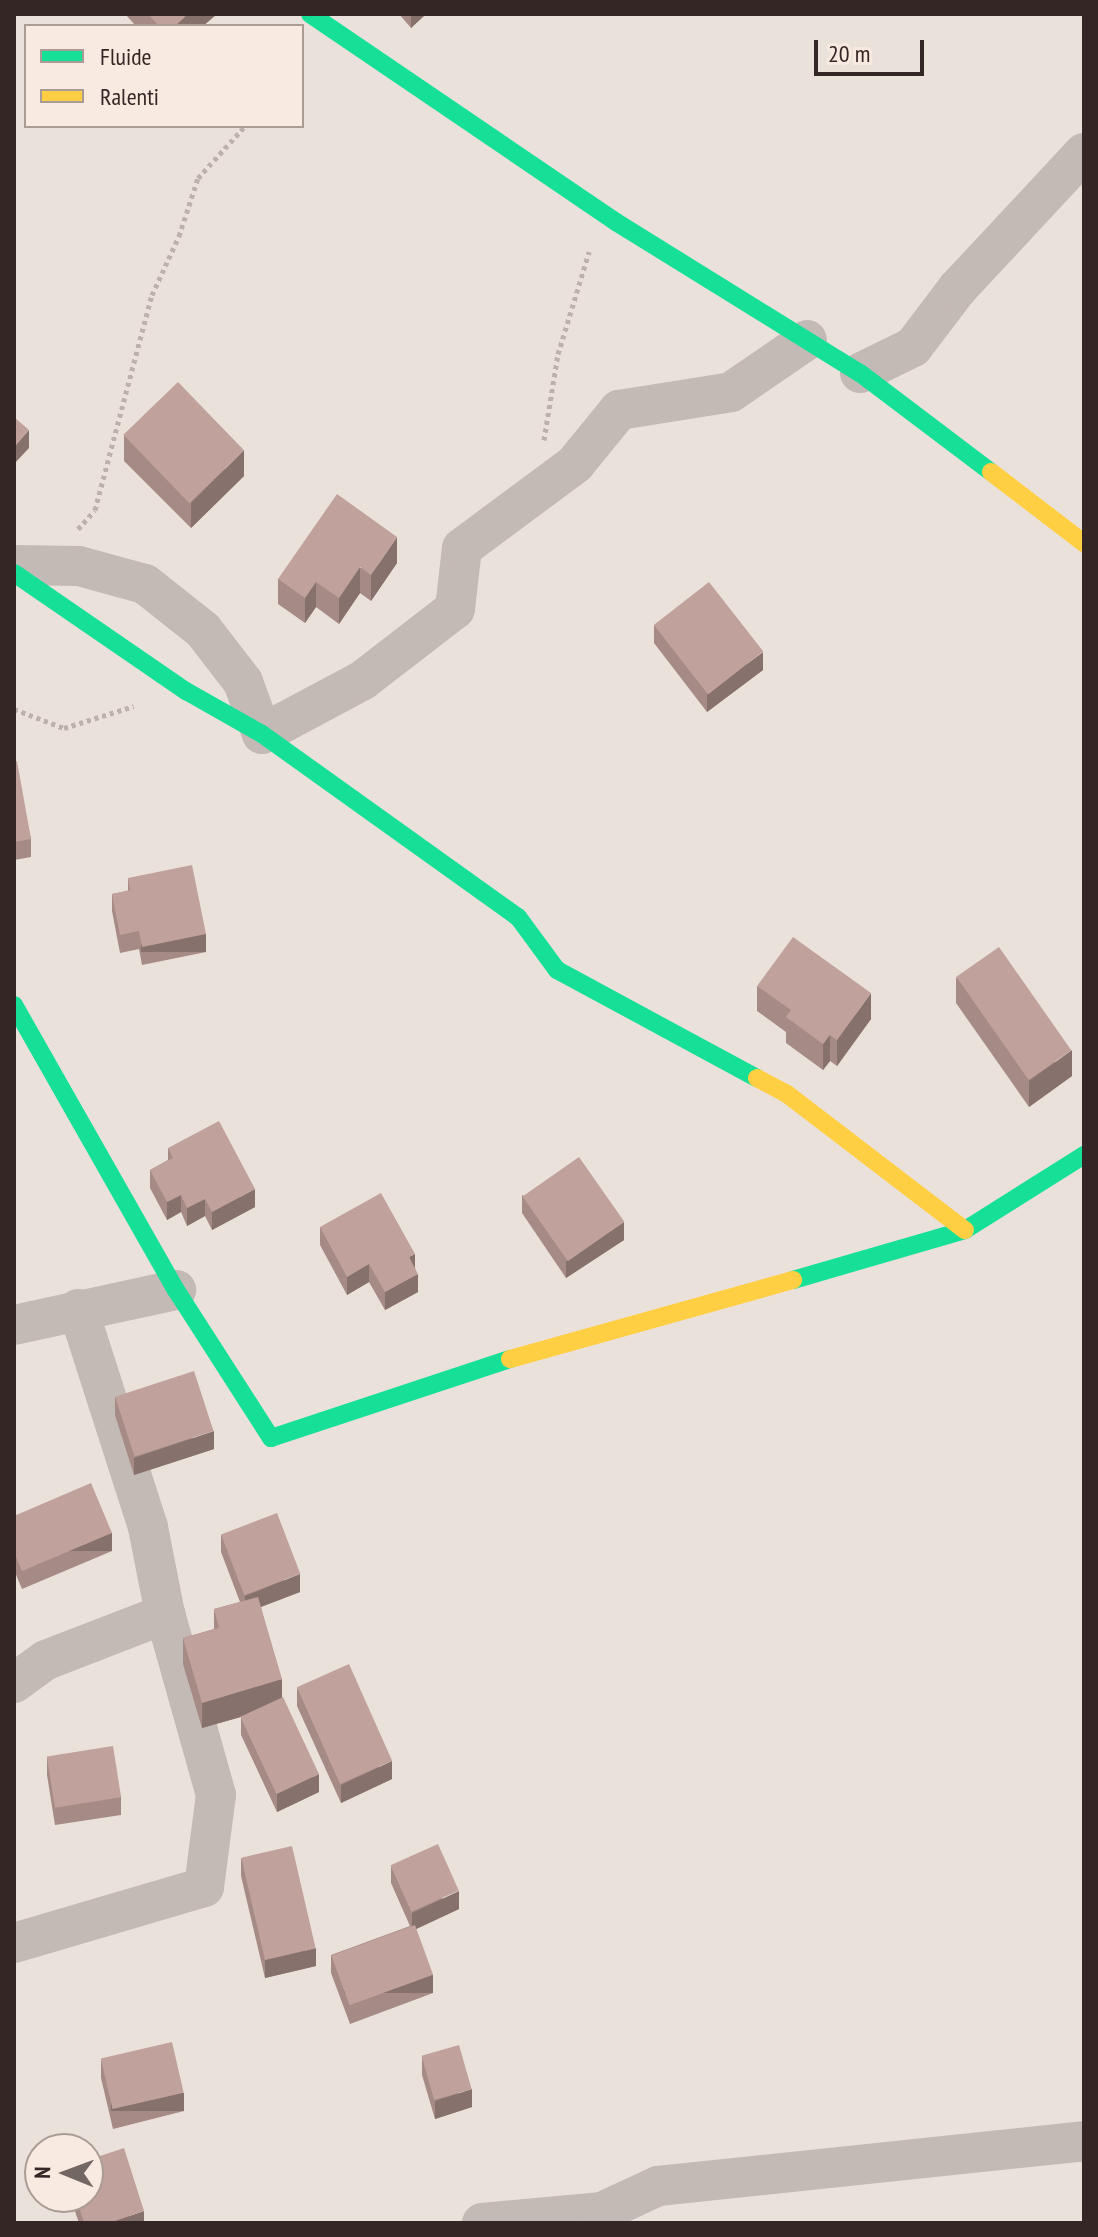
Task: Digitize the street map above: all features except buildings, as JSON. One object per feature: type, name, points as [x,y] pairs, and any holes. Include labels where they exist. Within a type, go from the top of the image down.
[{"type":"street","points":[[310,14],[616,222],[860,373],[1084,543]]},
{"type":"street","points":[[860,373],[913,347],[957,289],[1084,153]]},
{"type":"street","points":[[262,734],[363,680],[455,609],[462,548],[575,464],[619,410],[731,392],[807,340]]},
{"type":"street","points":[[24,568],[79,566],[145,584],[203,630],[243,682],[262,734]]},
{"type":"street","points":[[24,568],[186,691],[262,734],[518,917],[557,970],[787,1094],[965,1230]]},
{"type":"street","points":[[16,1011],[176,1290],[271,1438],[505,1360],[600,1336],[965,1230],[1084,1155]]},
{"type":"street","points":[[14,1325],[176,1290]]},
{"type":"street","points":[[14,1943],[204,1887],[216,1795],[165,1614],[148,1527],[78,1309]]},
{"type":"street","points":[[14,1683],[46,1660],[165,1614]]},
{"type":"street","points":[[482,2223],[600,2218],[658,2186],[1084,2141]]},
{"type":"path","points":[[24,568],[95,510],[152,295],[179,236],[198,178],[243,128]]},
{"type":"path","points":[[527,499],[544,438],[558,354],[589,249]]},
{"type":"path","points":[[14,709],[64,728],[128,706],[143,707]]},
{"type":"traffic: fast","points":[[310,14],[616,222],[860,373],[991,472]]},
{"type":"traffic: fast","points":[[14,573],[186,691],[262,734],[518,917],[557,970],[757,1078]]},
{"type":"traffic: fast","points":[[14,1005],[176,1290],[271,1438],[510,1359]]},
{"type":"traffic: fast","points":[[793,1280],[965,1230],[1084,1155]]},
{"type":"traffic: slow","points":[[991,472],[1084,543]]},
{"type":"traffic: slow","points":[[757,1078],[787,1094],[965,1230]]},
{"type":"traffic: slow","points":[[510,1359],[793,1280]]}]
